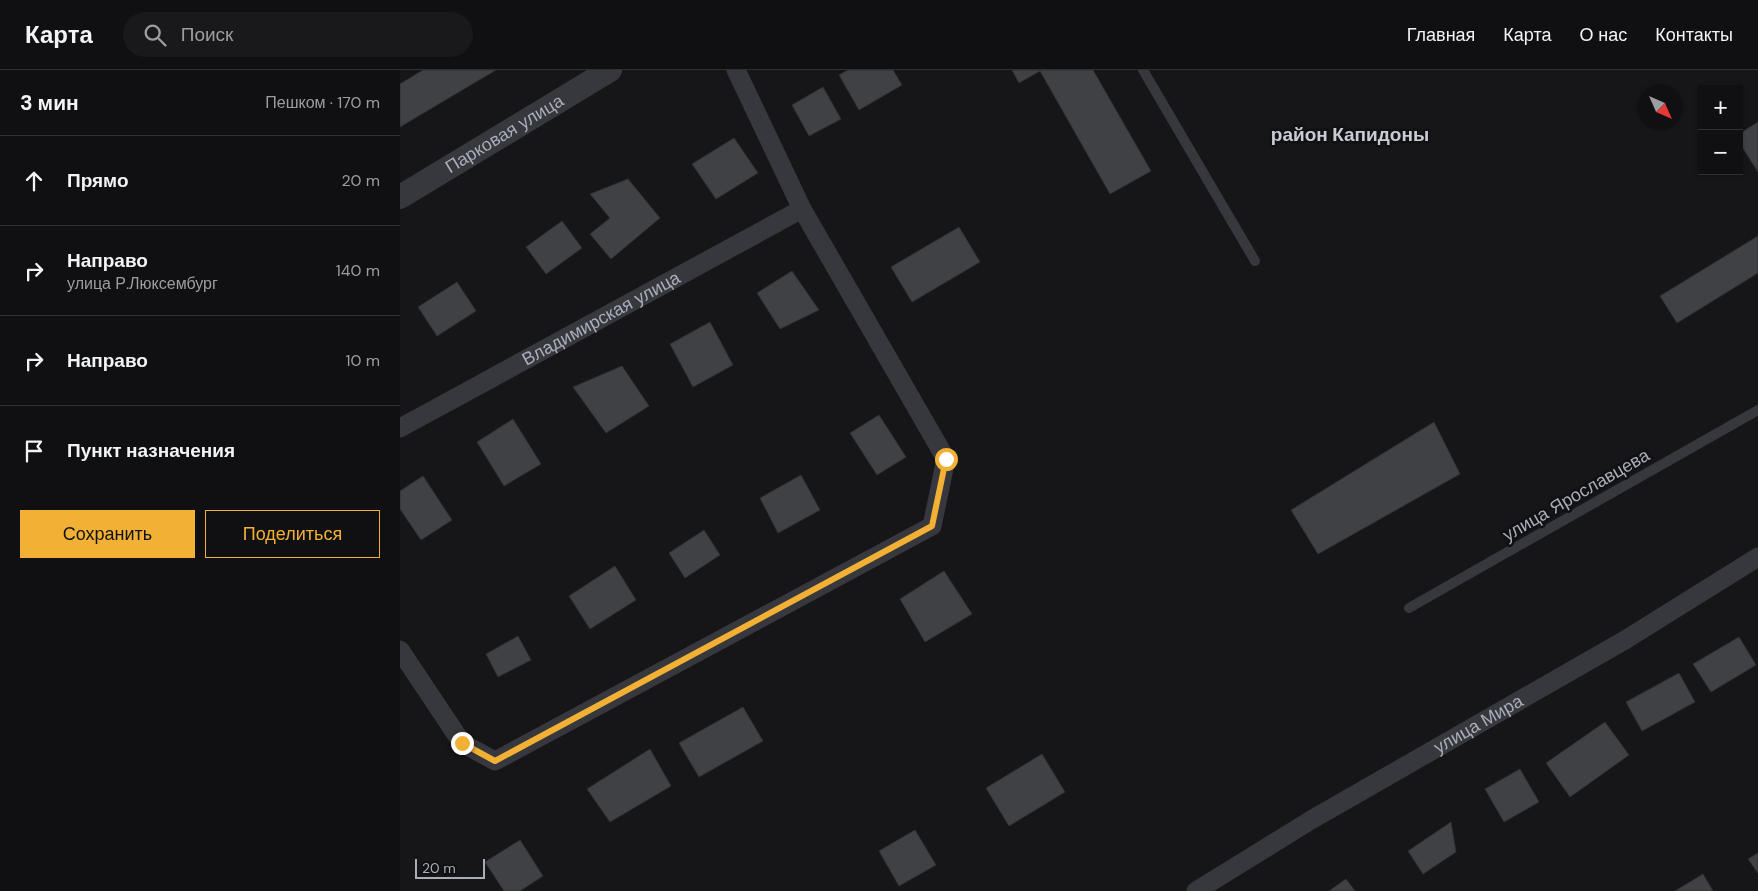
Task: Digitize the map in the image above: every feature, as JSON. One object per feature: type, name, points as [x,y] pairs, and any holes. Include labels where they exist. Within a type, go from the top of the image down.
[{"type":"street","name":"Парковая улица","points":[[400,197],[610,70]]},
{"type":"street","points":[[400,650],[462,743],[495,761],[932,526],[946,459],[802,209],[736,70]]},
{"type":"street","name":"Владимирская улица","points":[[400,428],[802,209]]},
{"type":"street","name":"улица Мира","points":[[1196,891],[1311,820],[1625,640],[1758,558]]},
{"type":"lane","points":[[1143,70],[1255,262]]},
{"type":"lane","name":"улица Ярославцева","points":[[1409,608],[1758,410]]},
{"type":"building","points":[[423,70],[496,70],[400,127],[400,84]]},
{"type":"building","points":[[848,70],[893,70],[902,85],[859,110],[839,75]]},
{"type":"building","points":[[1012,70],[1093,70],[1151,171],[1110,194],[1040,71],[1019,83]]},
{"type":"building","points":[[823,87],[841,119],[809,136],[792,105]]},
{"type":"building","points":[[1758,122],[1758,172],[1743,148],[1743,131]]},
{"type":"building","points":[[734,138],[758,173],[716,199],[692,164]]},
{"type":"building","points":[[628,179],[660,218],[611,259],[590,234],[610,218],[590,194]]},
{"type":"building","points":[[562,221],[582,248],[546,274],[526,247]]},
{"type":"building","points":[[959,227],[980,262],[912,302],[891,267]]},
{"type":"building","points":[[1758,236],[1758,273],[1677,323],[1660,296]]},
{"type":"building","points":[[792,271],[819,310],[780,329],[757,293]]},
{"type":"building","points":[[457,282],[476,311],[437,336],[418,307]]},
{"type":"building","points":[[710,322],[733,365],[693,387],[670,344]]},
{"type":"building","points":[[622,366],[649,406],[606,433],[573,387]]},
{"type":"building","points":[[879,415],[906,457],[877,475],[850,433]]},
{"type":"building","points":[[513,419],[541,464],[504,486],[477,442]]},
{"type":"building","points":[[1434,422],[1460,474],[1318,554],[1291,510]]},
{"type":"building","points":[[801,475],[820,510],[778,533],[760,498]]},
{"type":"building","points":[[423,476],[452,520],[421,540],[400,509],[400,491]]},
{"type":"building","points":[[704,530],[720,555],[685,578],[669,553]]},
{"type":"building","points":[[615,566],[636,600],[590,629],[569,596]]},
{"type":"building","points":[[944,571],[972,614],[925,642],[900,599]]},
{"type":"building","points":[[518,636],[531,660],[498,677],[486,654]]},
{"type":"building","points":[[1739,637],[1756,665],[1711,692],[1693,664]]},
{"type":"building","points":[[1679,673],[1695,702],[1642,731],[1626,702]]},
{"type":"building","points":[[743,707],[763,741],[699,777],[679,743]]},
{"type":"building","points":[[1605,722],[1629,755],[1570,797],[1546,763]]},
{"type":"building","points":[[650,749],[671,786],[610,822],[587,789]]},
{"type":"building","points":[[1042,754],[1065,792],[1009,826],[986,788]]},
{"type":"building","points":[[1520,769],[1539,802],[1504,822],[1485,789]]},
{"type":"building","points":[[1451,822],[1456,852],[1423,874],[1408,851]]},
{"type":"building","points":[[915,830],[936,865],[899,886],[879,851]]},
{"type":"building","points":[[520,840],[543,876],[520,891],[504,891],[485,862]]},
{"type":"building","points":[[1758,853],[1758,873],[1748,859]]},
{"type":"building","points":[[1703,874],[1713,891],[1675,891]]},
{"type":"building","points":[[1346,879],[1355,891],[1329,891]]},
{"type":"district","name":"район Капидоны","points":[[1350,134]]},
{"type":"route","points":[[462,743],[495,761],[932,526],[946,459]]}]
